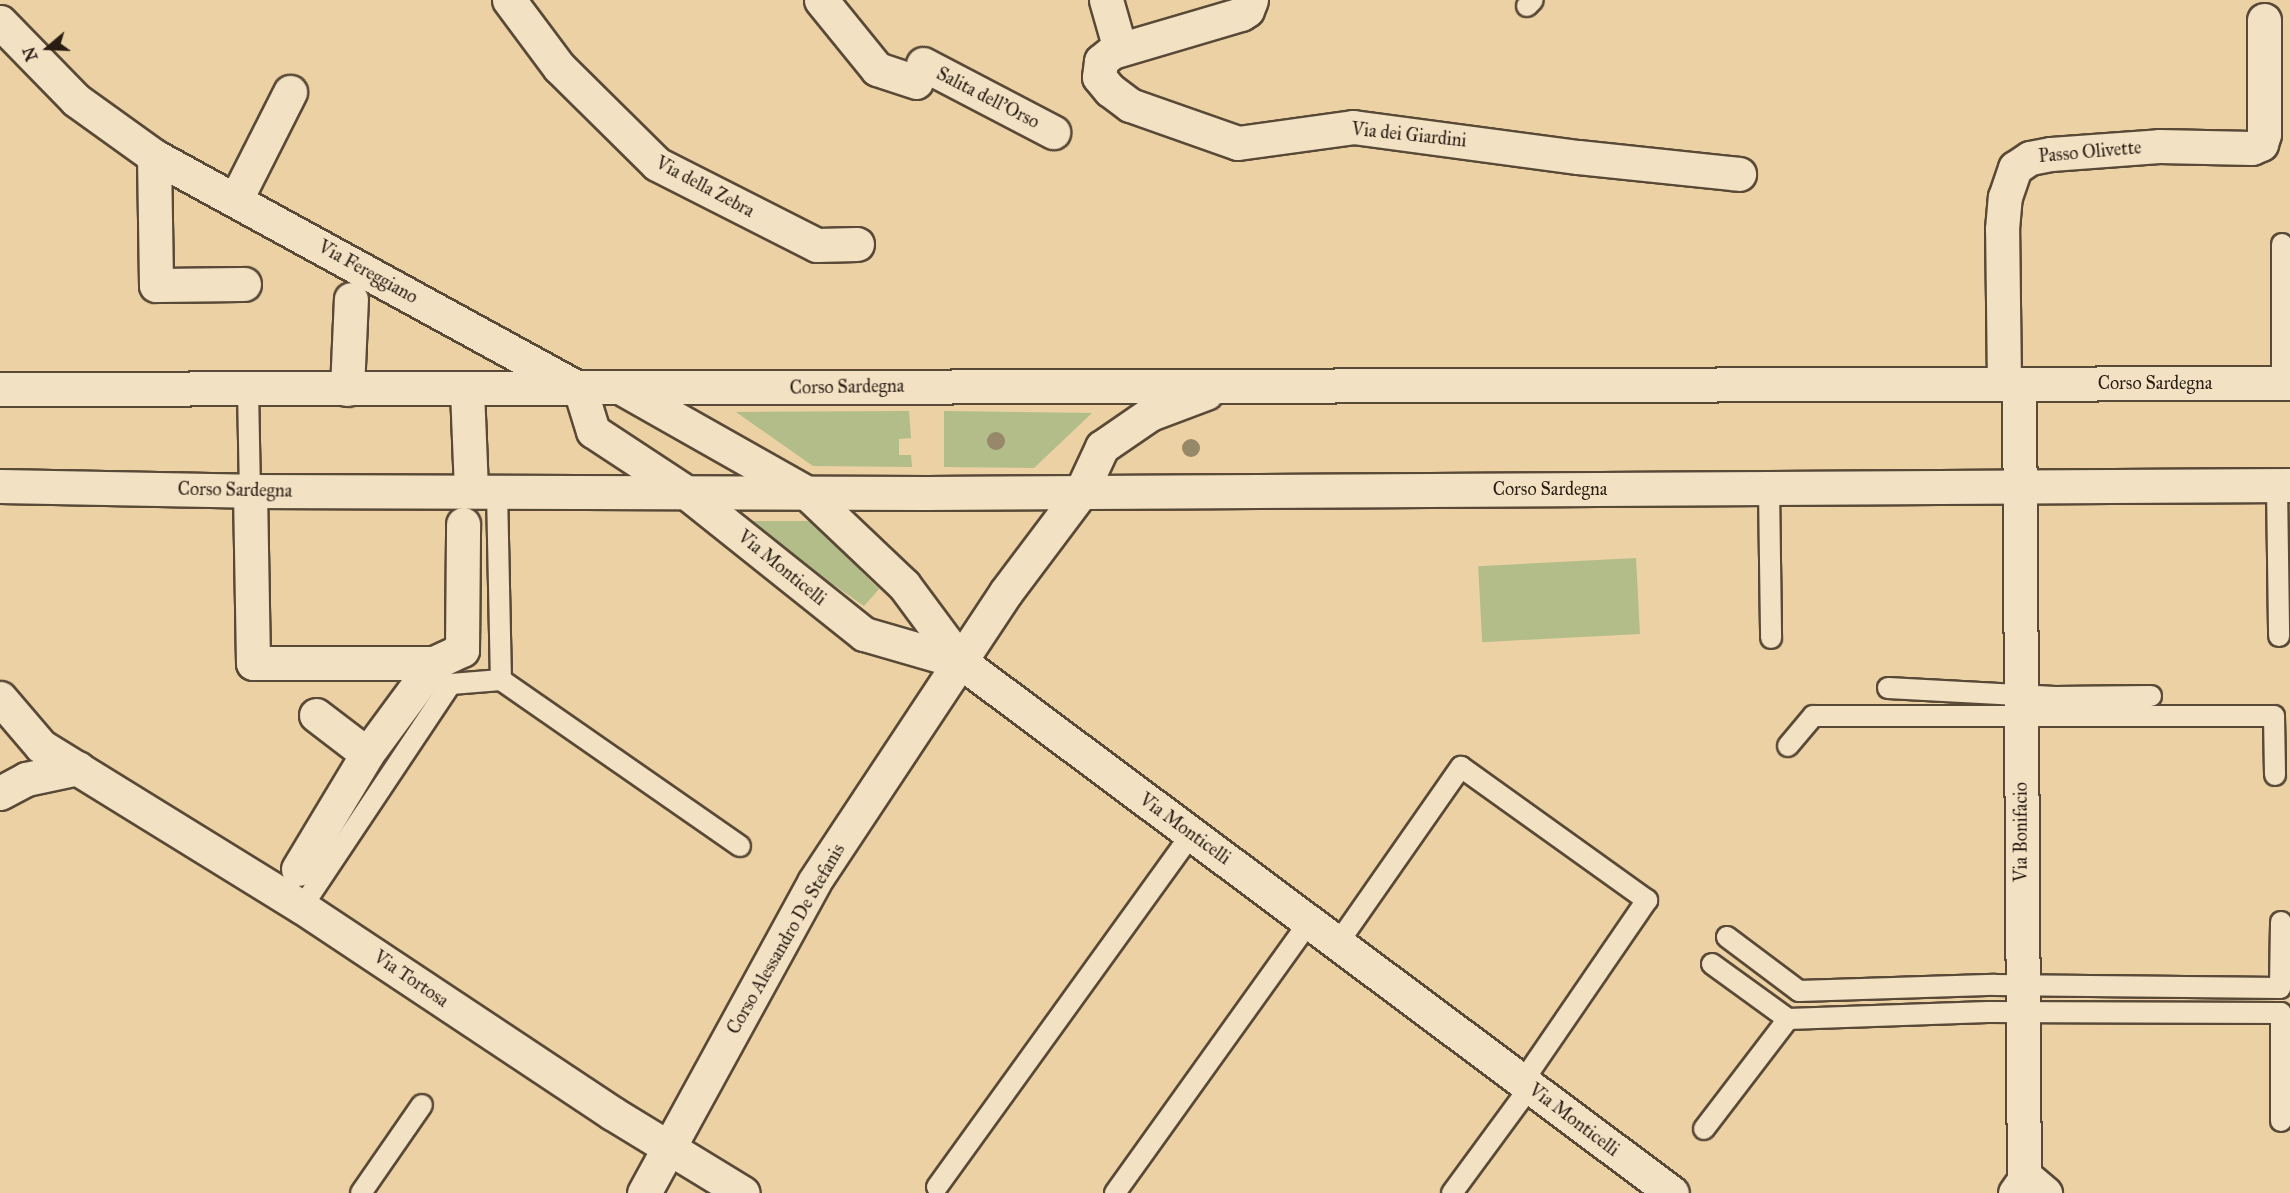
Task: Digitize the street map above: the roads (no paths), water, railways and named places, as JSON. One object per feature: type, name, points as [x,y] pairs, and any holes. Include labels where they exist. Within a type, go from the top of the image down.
[{"type":"street","name":"Via della Zebra","points":[[509,0],[559,67],[657,164],[817,244],[857,244]]},
{"type":"street","name":"Salita dell'Orso","points":[[821,0],[877,69],[919,73],[1053,132]]},
{"type":"street","points":[[1106,0],[1120,48]]},
{"type":"street","name":"Via dei Giardini","points":[[1251,0],[1247,10],[1241,14],[1120,48],[1105,56],[1099,70],[1100,77],[1110,90],[1130,105],[1238,144],[1353,127],[1578,157],[1739,174]]},
{"type":"street","name":"Passo Olivette","points":[[2012,384],[2002,230],[2005,197],[2014,168],[2030,158],[2051,154],[2159,146],[2252,148],[2261,144],[2264,135],[2264,20]]},
{"type":"street","name":"Via Fereggiano","points":[[0,22],[76,99],[154,156],[580,389]]},
{"type":"street","points":[[236,199],[290,92]]},
{"type":"street","points":[[154,156],[156,285],[244,284]]},
{"type":"street","points":[[347,389],[351,299]]},
{"type":"street","name":"Corso Sardegna","points":[[0,389],[467,390],[1227,385],[2286,383]]},
{"type":"street","points":[[2012,384],[2019,486]]},
{"type":"street","name":"Corso Sardegna","points":[[961,662],[1006,592],[1081,492],[1102,447],[1150,414],[1227,385]]},
{"type":"street","name":"Via Monticelli","points":[[580,389],[593,431],[686,492],[864,634],[961,662],[1672,1193]]},
{"type":"street","points":[[623,389],[807,493],[904,585],[961,662]]},
{"type":"street","points":[[467,390],[484,490]]},
{"type":"street","name":"Corso Sardegna","points":[[0,486],[250,491],[484,490],[807,493],[2284,485]]},
{"type":"street","name":"Via Bonifacio","points":[[2019,486],[2022,706],[2021,999],[2028,1189]]},
{"type":"street","points":[[250,491],[253,663],[434,663],[462,650],[463,524]]},
{"type":"street","name":"Corso Alessandro De Stefanis","points":[[644,1193],[814,882],[961,662]]},
{"type":"street","points":[[298,869],[367,754],[434,663]]},
{"type":"street","name":"Via Tortosa","points":[[0,698],[40,746],[302,907],[612,1113],[743,1193]]},
{"type":"street","points":[[322,719],[367,754]]},
{"type":"street","points":[[0,793],[26,779],[78,768]]},
{"type":"lane","points":[[2282,244],[2286,383]]},
{"type":"lane","points":[[248,389],[250,491]]},
{"type":"lane","name":"Corso Sardegna","points":[[2279,636],[2284,485]]},
{"type":"lane","points":[[1769,488],[1771,638]]},
{"type":"lane","points":[[484,490],[501,680]]},
{"type":"lane","points":[[302,907],[451,684],[501,680],[740,846]]},
{"type":"lane","points":[[1888,688],[2022,706],[2274,716],[2275,775]]},
{"type":"lane","points":[[1788,746],[1813,716],[2022,706],[2151,696]]},
{"type":"lane","points":[[1338,943],[1461,767],[1647,900],[1452,1193]]},
{"type":"lane","points":[[937,1187],[1192,834]]},
{"type":"lane","points":[[1115,1193],[1310,921]]},
{"type":"lane","points":[[1712,964],[1788,1019],[2021,999],[2280,988],[2281,922]]},
{"type":"lane","points":[[1727,937],[1799,991],[2281,1012],[2281,1121]]},
{"type":"lane","points":[[1704,1129],[1788,1019]]},
{"type":"lane","points":[[361,1193],[422,1105]]}]
